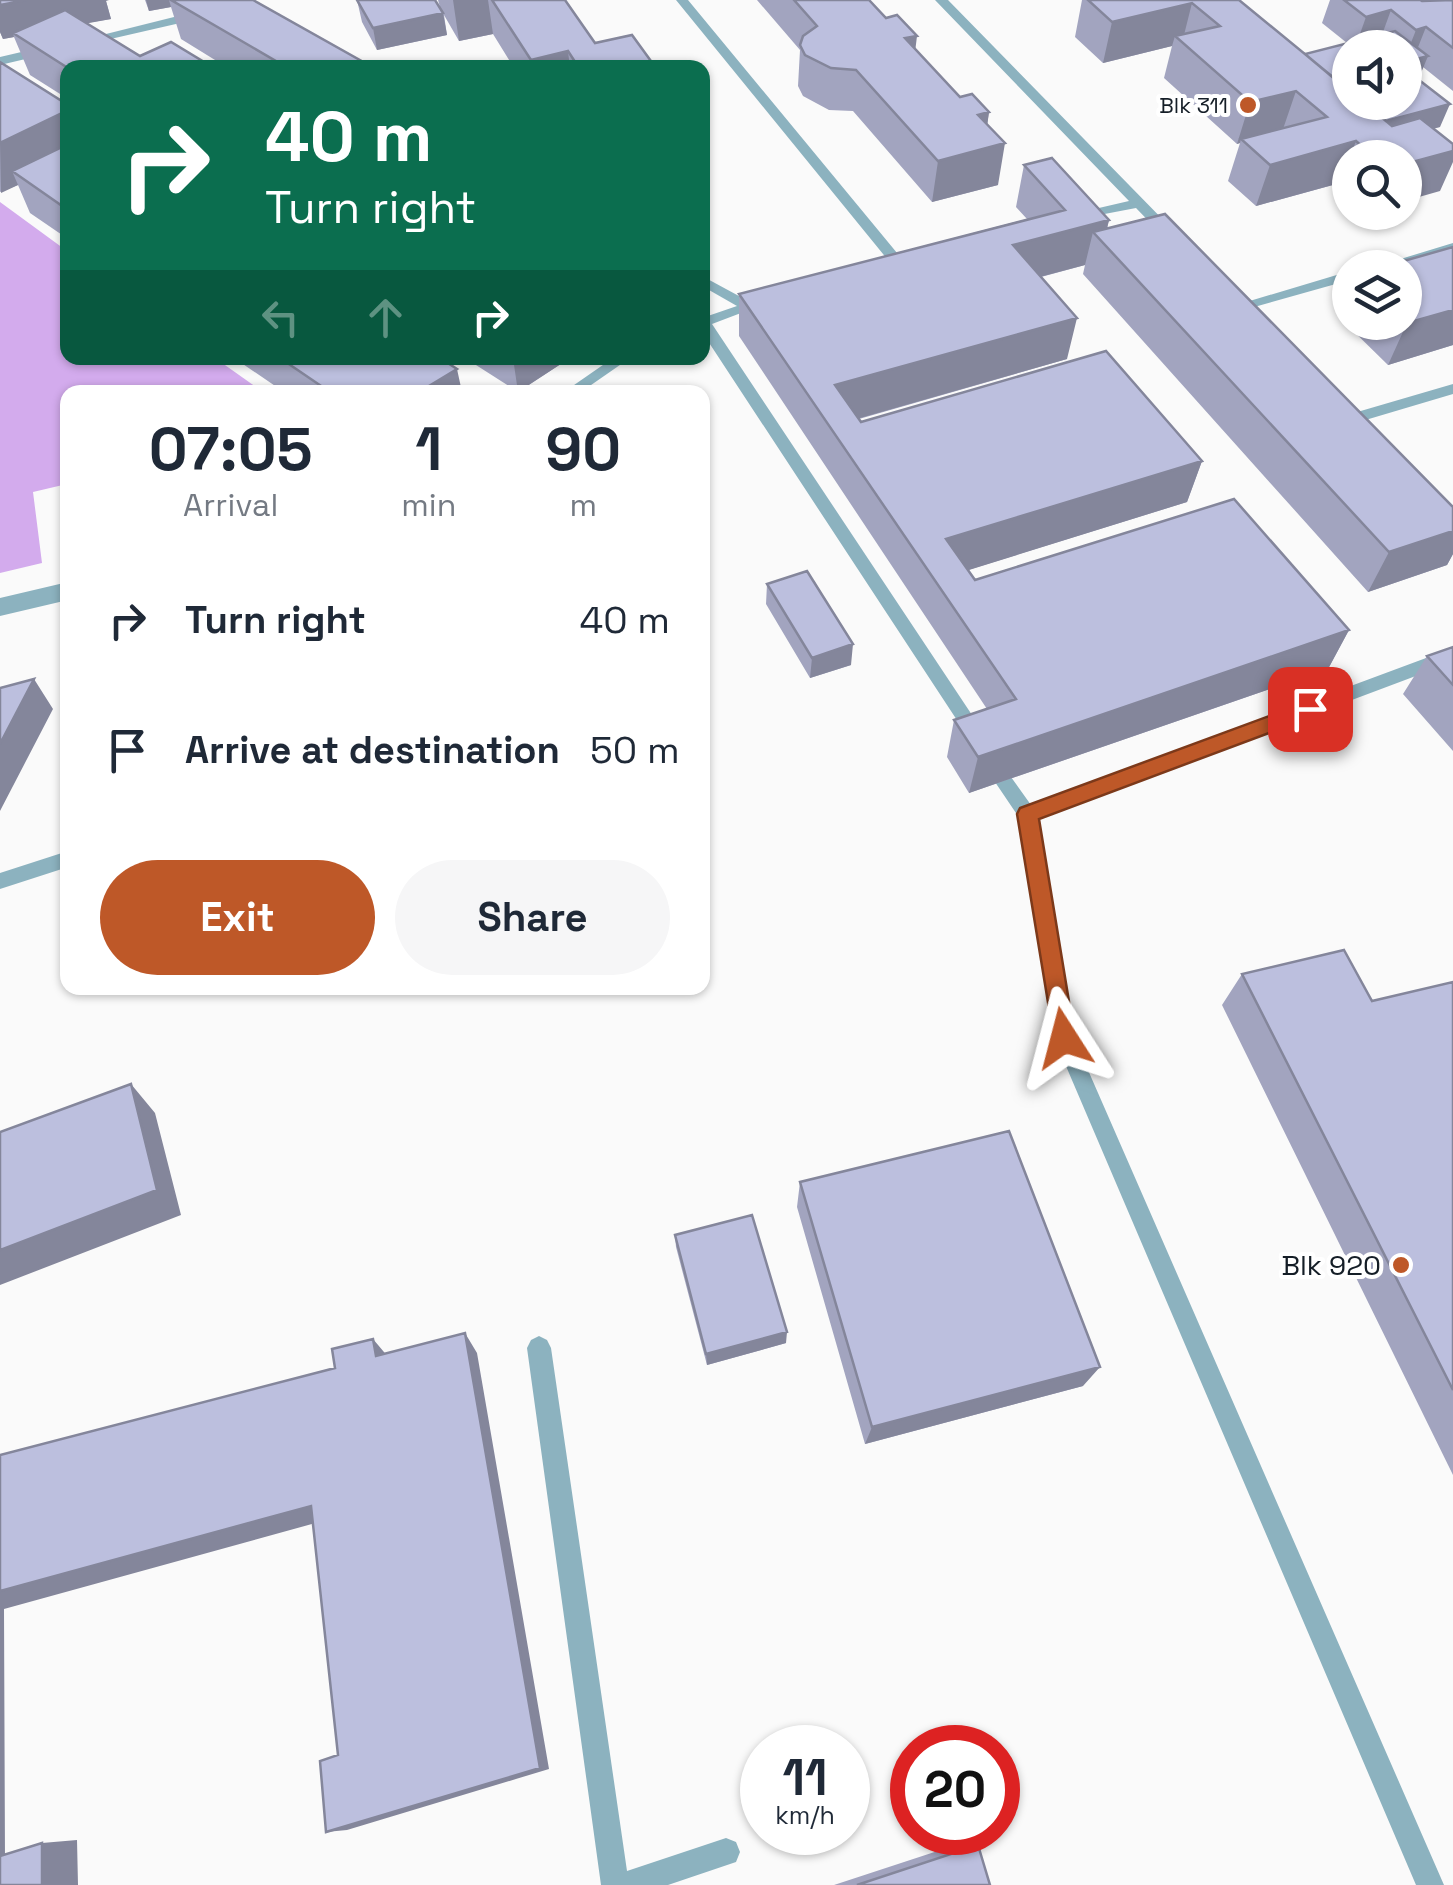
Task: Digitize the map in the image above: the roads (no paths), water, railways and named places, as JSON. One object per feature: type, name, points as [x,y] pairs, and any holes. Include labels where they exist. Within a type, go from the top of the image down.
[{"type":"street","points":[[0,607],[60,593]]},
{"type":"lane","points":[[682,0],[897,262]]},
{"type":"lane","points":[[941,0],[1177,242]]},
{"type":"lane","points":[[0,61],[214,11]]},
{"type":"lane","points":[[1063,221],[1139,202]]},
{"type":"lane","points":[[1422,255],[1453,246]]},
{"type":"lane","points":[[878,268],[914,258]]},
{"type":"lane","points":[[1240,306],[1332,281]]},
{"type":"lane","points":[[710,285],[747,306]]},
{"type":"lane","points":[[1228,293],[1254,320]]},
{"type":"lane","points":[[710,320],[784,295]]},
{"type":"lane","points":[[710,334],[982,744]]},
{"type":"lane","points":[[582,385],[612,365]]},
{"type":"lane","points":[[1338,405],[1358,425],[1453,389]]},
{"type":"lane","points":[[1027,814],[1453,656]]},
{"type":"lane","points":[[1004,782],[1027,814],[1064,1038],[1430,1885]]},
{"type":"lane","points":[[0,881],[60,862]]},
{"type":"lane","points":[[539,1348],[615,1885]]},
{"type":"lane","points":[[626,1885],[726,1852]]},
{"type":"place","name":"Blk 311","points":[[1248,105]]},
{"type":"place","name":"Blk 920","points":[[1401,1265]]}]
